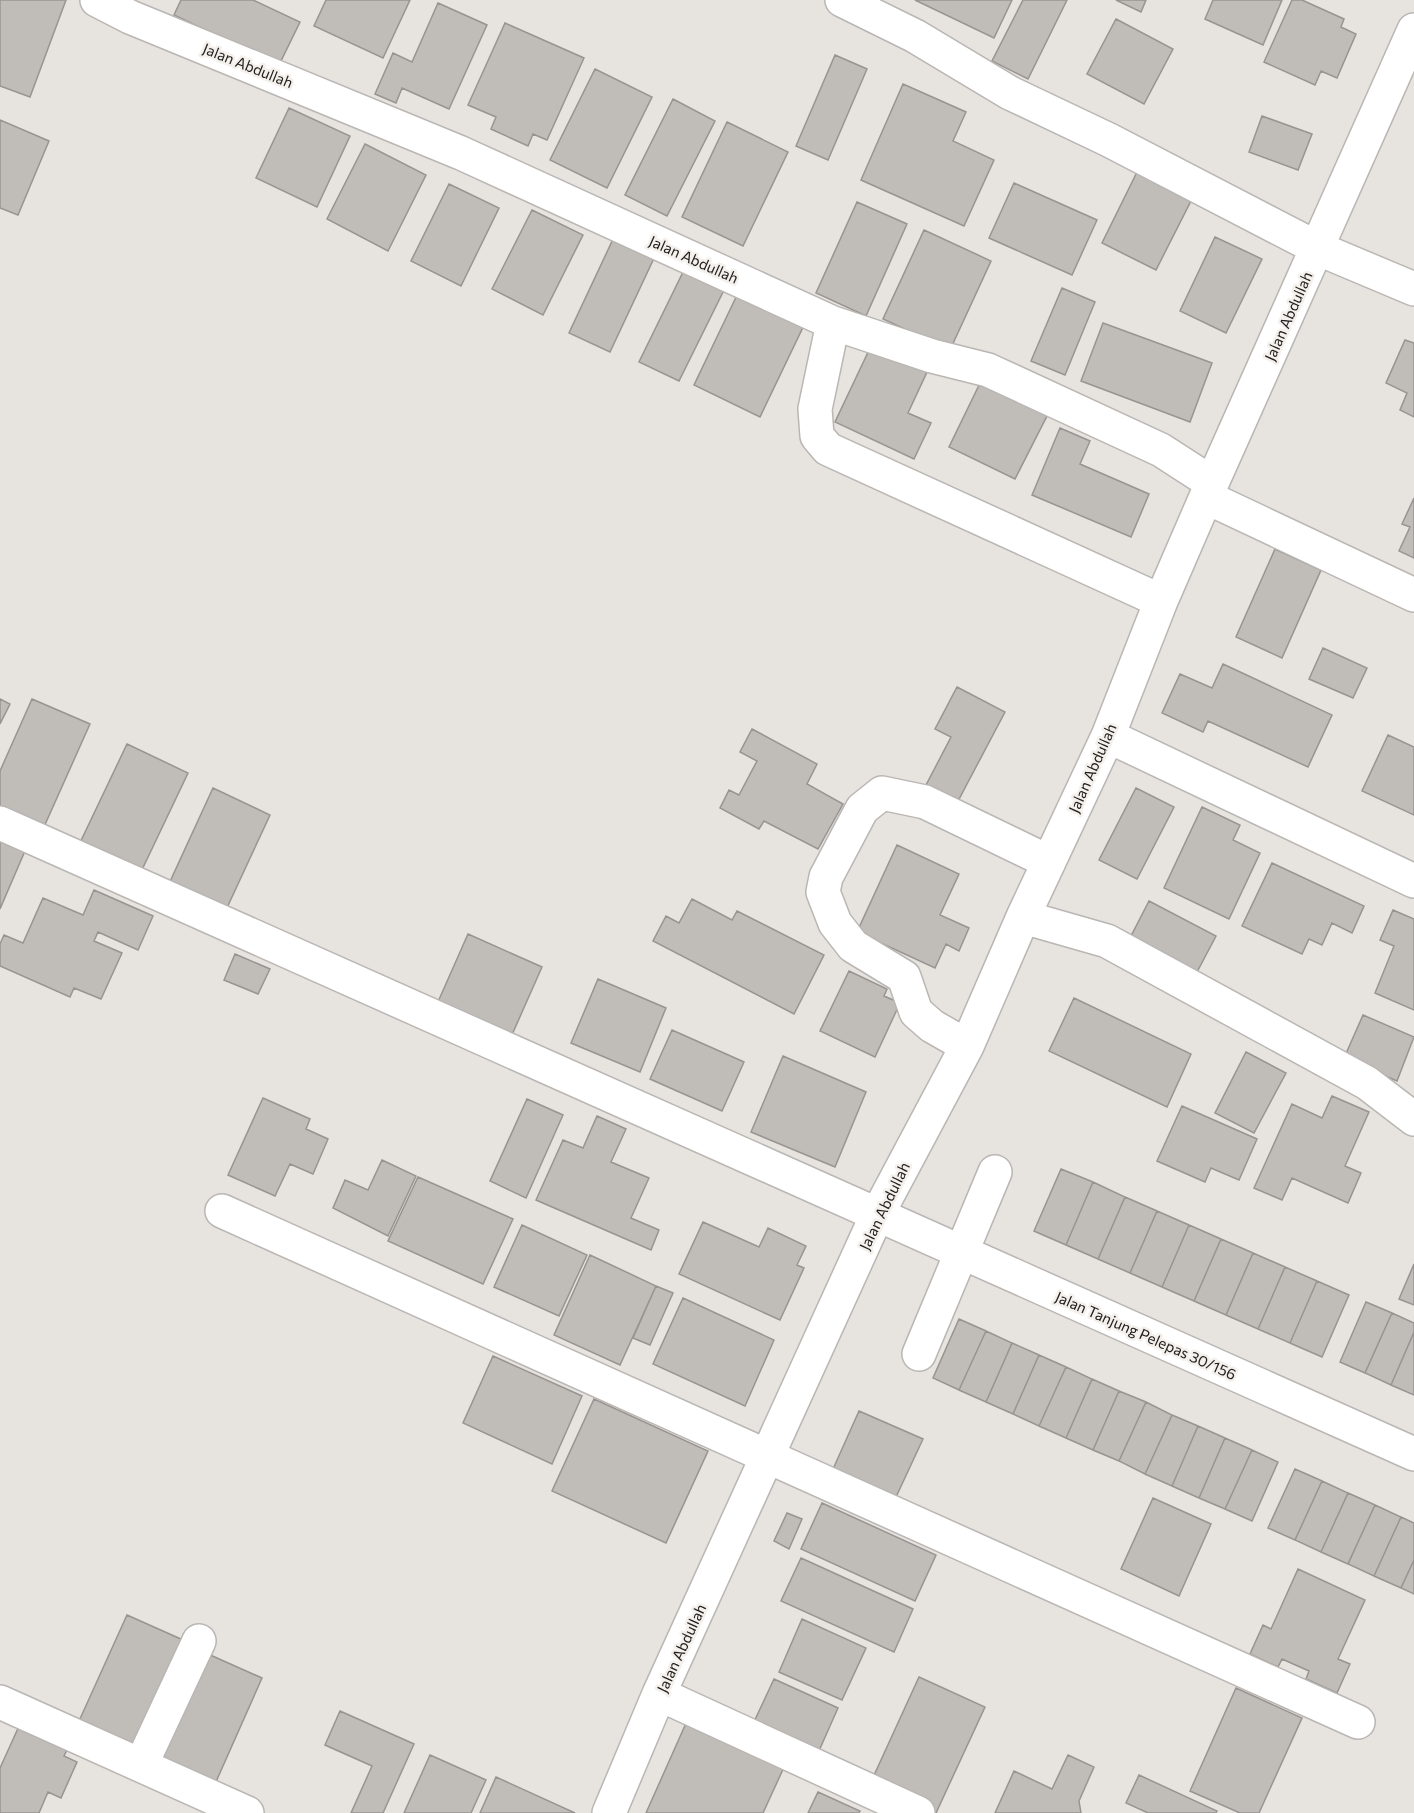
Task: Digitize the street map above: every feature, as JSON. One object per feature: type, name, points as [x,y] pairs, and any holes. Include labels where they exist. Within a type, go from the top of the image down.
[{"type":"street","name":"Jalan Abdullah","points":[[97,0],[141,21],[461,153],[833,322],[932,356],[988,370],[1161,450],[1209,490],[1414,596]]},
{"type":"street","points":[[842,0],[915,36],[1011,93],[1109,140],[1318,249],[1414,289]]},
{"type":"street","name":"Jalan Abdullah","points":[[609,1813],[659,1694],[770,1456],[877,1215],[967,1046],[1023,917],[1108,736],[1161,602],[1209,490],[1414,30]]},
{"type":"street","points":[[833,322],[815,409],[817,436],[828,449],[1161,602]]},
{"type":"street","points":[[1108,736],[1414,881]]},
{"type":"street","points":[[967,1046],[932,1026],[916,1012],[904,976],[853,946],[835,923],[827,904],[823,892],[826,877],[862,809],[882,793],[926,802],[1049,862]]},
{"type":"street","name":"Jalan Tanjung Pelepas 30/156","points":[[0,823],[1414,1454]]},
{"type":"street","points":[[1023,917],[1107,941],[1367,1083],[1414,1119]]},
{"type":"street","points":[[919,1354],[995,1172]]},
{"type":"street","points":[[222,1211],[1358,1722]]},
{"type":"street","points":[[141,1765],[199,1641]]},
{"type":"street","points":[[659,1694],[918,1813]]},
{"type":"street","points":[[0,1702],[247,1813]]},
{"type":"building","points":[[0,0],[66,0],[30,97],[0,86]]},
{"type":"building","points":[[181,0],[253,0],[300,22],[279,65],[174,15]]},
{"type":"building","points":[[326,0],[410,0],[383,58],[314,26]]},
{"type":"building","points":[[915,0],[1012,0],[994,38]]},
{"type":"building","points":[[1023,0],[1067,0],[1028,79],[992,61]]},
{"type":"building","points":[[1116,0],[1146,0],[1141,12]]},
{"type":"building","points":[[1213,0],[1282,0],[1263,45],[1205,19]]},
{"type":"building","points":[[1292,0],[1302,0],[1344,19],[1341,27],[1356,34],[1337,78],[1321,71],[1315,85],[1264,62]]},
{"type":"building","points":[[438,3],[487,25],[449,109],[402,88],[396,103],[375,94],[393,53],[412,62]]},
{"type":"building","points":[[1116,19],[1173,49],[1144,104],[1087,74]]},
{"type":"building","points":[[505,23],[584,58],[547,140],[533,134],[528,146],[491,129],[496,117],[468,105]]},
{"type":"building","points":[[835,55],[867,69],[828,160],[796,146]]},
{"type":"building","points":[[595,69],[652,97],[607,188],[550,160]]},
{"type":"building","points":[[903,84],[966,112],[953,141],[994,160],[964,226],[861,180]]},
{"type":"building","points":[[673,99],[715,121],[667,216],[625,195]]},
{"type":"building","points":[[289,108],[350,136],[317,207],[256,178]]},
{"type":"building","points":[[1262,116],[1312,134],[1298,170],[1249,152]]},
{"type":"building","points":[[0,120],[49,141],[18,215],[0,208]]},
{"type":"building","points":[[727,122],[788,152],[743,246],[682,217]]},
{"type":"building","points":[[365,144],[426,175],[388,251],[327,219]]},
{"type":"building","points":[[1141,164],[1196,191],[1156,270],[1102,243]]},
{"type":"building","points":[[1014,183],[1097,220],[1072,275],[989,238]]},
{"type":"building","points":[[449,184],[499,208],[461,286],[411,261]]},
{"type":"building","points":[[857,202],[907,224],[866,316],[816,293]]},
{"type":"building","points":[[532,210],[583,235],[543,315],[492,289]]},
{"type":"building","points":[[924,230],[991,261],[950,350],[883,319]]},
{"type":"building","points":[[614,237],[655,256],[610,352],[569,333]]},
{"type":"building","points":[[1215,237],[1262,259],[1226,333],[1180,311]]},
{"type":"building","points":[[685,268],[725,288],[679,381],[639,362]]},
{"type":"building","points":[[1062,288],[1095,302],[1065,375],[1031,361]]},
{"type":"building","points":[[739,291],[805,323],[760,417],[694,385]]},
{"type":"building","points":[[1103,323],[1212,363],[1190,422],[1081,381]]},
{"type":"building","points":[[1405,340],[1414,343],[1414,417],[1400,410],[1407,393],[1386,383]]},
{"type":"building","points":[[871,346],[927,372],[908,413],[931,423],[914,459],[835,422]]},
{"type":"building","points":[[983,377],[1050,410],[1015,479],[949,447]]},
{"type":"building","points":[[1060,428],[1090,441],[1080,464],[1149,494],[1131,537],[1032,495]]},
{"type":"building","points":[[1414,498],[1414,558],[1399,551],[1410,527],[1402,524]]},
{"type":"building","points":[[1275,549],[1321,570],[1282,658],[1236,637]]},
{"type":"building","points":[[1323,648],[1367,668],[1353,698],[1309,679]]},
{"type":"building","points":[[1223,664],[1332,715],[1308,767],[1208,721],[1203,732],[1162,713],[1180,674],[1212,688]]},
{"type":"building","points":[[957,687],[1005,712],[957,803],[925,787],[951,737],[935,729]]},
{"type":"building","points":[[0,699],[10,704],[0,724]]},
{"type":"building","points":[[32,699],[90,724],[39,838],[0,820],[0,771]]},
{"type":"building","points":[[752,729],[817,764],[807,784],[843,804],[818,849],[764,821],[759,829],[720,808],[729,790],[739,795],[757,761],[740,752]]},
{"type":"building","points":[[1388,735],[1414,747],[1414,815],[1362,791]]},
{"type":"building","points":[[127,744],[188,773],[139,876],[78,847]]},
{"type":"building","points":[[213,788],[270,815],[225,912],[168,886]]},
{"type":"building","points":[[1136,788],[1174,807],[1137,879],[1099,860]]},
{"type":"building","points":[[1202,807],[1240,825],[1233,840],[1260,853],[1229,919],[1164,888]]},
{"type":"building","points":[[0,840],[25,851],[0,909]]},
{"type":"building","points":[[897,845],[959,874],[940,915],[969,928],[959,951],[946,944],[935,968],[857,932]]},
{"type":"building","points":[[1272,863],[1364,906],[1352,933],[1332,923],[1322,945],[1309,939],[1302,954],[1242,926]]},
{"type":"building","points":[[94,890],[153,916],[138,950],[98,932],[94,941],[122,953],[101,999],[74,988],[70,997],[0,966],[0,944],[4,935],[23,943],[43,898],[83,915]]},
{"type":"building","points":[[692,899],[732,920],[737,911],[824,955],[794,1014],[653,941],[666,916],[679,923]]},
{"type":"building","points":[[1149,901],[1216,936],[1197,972],[1130,938]]},
{"type":"building","points":[[1393,910],[1414,919],[1414,1010],[1375,993],[1394,946],[1380,940]]},
{"type":"building","points":[[468,934],[542,967],[511,1037],[437,1004]]},
{"type":"building","points":[[235,954],[270,969],[258,994],[224,980]]},
{"type":"building","points":[[849,971],[887,989],[884,996],[900,1003],[875,1057],[820,1031]]},
{"type":"building","points":[[598,979],[666,1008],[640,1072],[571,1043]]},
{"type":"building","points":[[1074,998],[1191,1054],[1167,1107],[1049,1051]]},
{"type":"building","points":[[1363,1015],[1414,1037],[1397,1081],[1344,1058]]},
{"type":"building","points":[[672,1030],[744,1062],[722,1111],[650,1079]]},
{"type":"building","points":[[1246,1052],[1286,1073],[1254,1133],[1215,1113]]},
{"type":"building","points":[[783,1056],[866,1092],[835,1167],[751,1132]]},
{"type":"building","points":[[1332,1096],[1369,1112],[1345,1166],[1361,1173],[1348,1203],[1292,1178],[1282,1200],[1254,1188],[1292,1104],[1322,1118]]},
{"type":"building","points":[[263,1098],[310,1119],[306,1129],[328,1139],[313,1174],[290,1164],[275,1196],[228,1175]]},
{"type":"building","points":[[527,1099],[563,1115],[526,1198],[490,1181]]},
{"type":"building","points":[[1182,1106],[1257,1139],[1239,1180],[1211,1168],[1205,1182],[1157,1161]]},
{"type":"building","points":[[597,1116],[626,1129],[611,1162],[649,1178],[631,1218],[659,1230],[651,1250],[536,1200],[563,1140],[583,1148]]},
{"type":"building","points":[[382,1160],[416,1176],[388,1236],[333,1208],[345,1180],[368,1190]]},
{"type":"building","points":[[1061,1169],[1093,1182],[1066,1245],[1034,1231]]},
{"type":"building","points":[[418,1177],[513,1219],[483,1284],[388,1241]]},
{"type":"building","points":[[1093,1182],[1125,1197],[1098,1259],[1066,1245]]},
{"type":"building","points":[[1125,1197],[1157,1211],[1130,1273],[1098,1259]]},
{"type":"building","points":[[1157,1211],[1189,1225],[1162,1287],[1130,1273]]},
{"type":"building","points":[[703,1222],[759,1247],[768,1228],[806,1246],[797,1265],[804,1268],[780,1320],[679,1274]]},
{"type":"building","points":[[522,1225],[587,1255],[559,1316],[494,1287]]},
{"type":"building","points":[[1189,1225],[1221,1239],[1194,1301],[1162,1287]]},
{"type":"building","points":[[1221,1239],[1253,1253],[1226,1315],[1194,1301]]},
{"type":"building","points":[[1253,1253],[1285,1267],[1258,1329],[1226,1315]]},
{"type":"building","points":[[590,1255],[656,1286],[620,1365],[554,1335]]},
{"type":"building","points":[[1414,1264],[1414,1305],[1399,1299]]},
{"type":"building","points":[[1285,1267],[1317,1281],[1290,1343],[1258,1329]]},
{"type":"building","points":[[1317,1281],[1349,1295],[1322,1357],[1290,1343]]},
{"type":"building","points":[[656,1286],[673,1293],[650,1345],[633,1338]]},
{"type":"building","points":[[683,1298],[774,1340],[745,1406],[653,1364]]},
{"type":"building","points":[[1366,1302],[1392,1313],[1365,1373],[1340,1362]]},
{"type":"building","points":[[1392,1313],[1414,1323],[1414,1332],[1391,1385],[1365,1373]]},
{"type":"building","points":[[959,1319],[986,1331],[959,1390],[933,1378]]},
{"type":"building","points":[[986,1331],[1012,1343],[986,1402],[959,1390]]},
{"type":"building","points":[[1414,1332],[1414,1395],[1391,1385]]},
{"type":"building","points":[[1012,1343],[1039,1355],[1013,1414],[986,1402]]},
{"type":"building","points":[[1039,1355],[1066,1367],[1039,1426],[1013,1414]]},
{"type":"building","points":[[493,1356],[582,1396],[552,1464],[463,1423]]},
{"type":"building","points":[[1066,1367],[1092,1379],[1066,1438],[1039,1426]]},
{"type":"building","points":[[1092,1379],[1119,1391],[1093,1450],[1066,1438]]},
{"type":"building","points":[[1119,1391],[1146,1402],[1119,1461],[1093,1450]]},
{"type":"building","points":[[594,1399],[708,1451],[666,1543],[552,1491]]},
{"type":"building","points":[[1146,1402],[1172,1415],[1145,1474],[1119,1461]]},
{"type":"building","points":[[859,1411],[923,1439],[896,1497],[833,1469]]},
{"type":"building","points":[[1172,1415],[1198,1426],[1172,1486],[1145,1474]]},
{"type":"building","points":[[1198,1426],[1225,1438],[1199,1498],[1172,1486]]},
{"type":"building","points":[[1225,1438],[1252,1450],[1225,1509],[1199,1498]]},
{"type":"building","points":[[1252,1450],[1278,1462],[1252,1521],[1225,1509]]},
{"type":"building","points":[[1295,1469],[1322,1481],[1295,1540],[1268,1528]]},
{"type":"building","points":[[1322,1481],[1348,1493],[1321,1552],[1295,1540]]},
{"type":"building","points":[[1348,1493],[1375,1505],[1348,1564],[1321,1552]]},
{"type":"building","points":[[1153,1498],[1211,1524],[1179,1596],[1121,1569]]},
{"type":"building","points":[[822,1503],[936,1555],[915,1601],[801,1549]]},
{"type":"building","points":[[1375,1505],[1401,1517],[1374,1576],[1348,1564]]},
{"type":"building","points":[[787,1513],[802,1519],[789,1549],[774,1541]]},
{"type":"building","points":[[1401,1517],[1414,1523],[1414,1560],[1401,1588],[1374,1576]]},
{"type":"building","points":[[801,1558],[913,1609],[894,1652],[781,1601]]},
{"type":"building","points":[[1414,1560],[1414,1594],[1401,1588]]},
{"type":"building","points":[[1298,1569],[1365,1600],[1338,1659],[1350,1664],[1337,1693],[1306,1679],[1309,1671],[1282,1659],[1278,1667],[1250,1654],[1263,1625],[1271,1629]]},
{"type":"building","points":[[127,1615],[183,1640],[136,1746],[79,1721]]},
{"type":"building","points":[[802,1619],[866,1648],[842,1700],[779,1672]]},
{"type":"building","points":[[208,1654],[262,1678],[215,1784],[161,1760]]},
{"type":"building","points":[[919,1677],[985,1707],[936,1813],[870,1784]]},
{"type":"building","points":[[774,1679],[838,1708],[818,1753],[753,1724]]},
{"type":"building","points":[[1236,1688],[1302,1718],[1259,1813],[1240,1813],[1190,1791]]},
{"type":"building","points":[[340,1711],[414,1744],[383,1813],[351,1813],[372,1766],[325,1745]]},
{"type":"building","points":[[687,1721],[785,1765],[763,1813],[646,1813]]},
{"type":"building","points":[[20,1724],[69,1746],[64,1756],[77,1762],[61,1798],[48,1792],[39,1813],[0,1813],[0,1768]]},
{"type":"building","points":[[430,1755],[486,1780],[471,1813],[404,1813]]},
{"type":"building","points":[[1068,1755],[1094,1767],[1079,1801],[1081,1813],[995,1813],[1014,1771],[1052,1789]]},
{"type":"building","points":[[1139,1775],[1217,1811],[1216,1813],[1148,1813],[1126,1803]]},
{"type":"building","points":[[496,1777],[575,1813],[480,1813]]},
{"type":"building","points":[[818,1792],[860,1811],[859,1813],[808,1813]]}]
